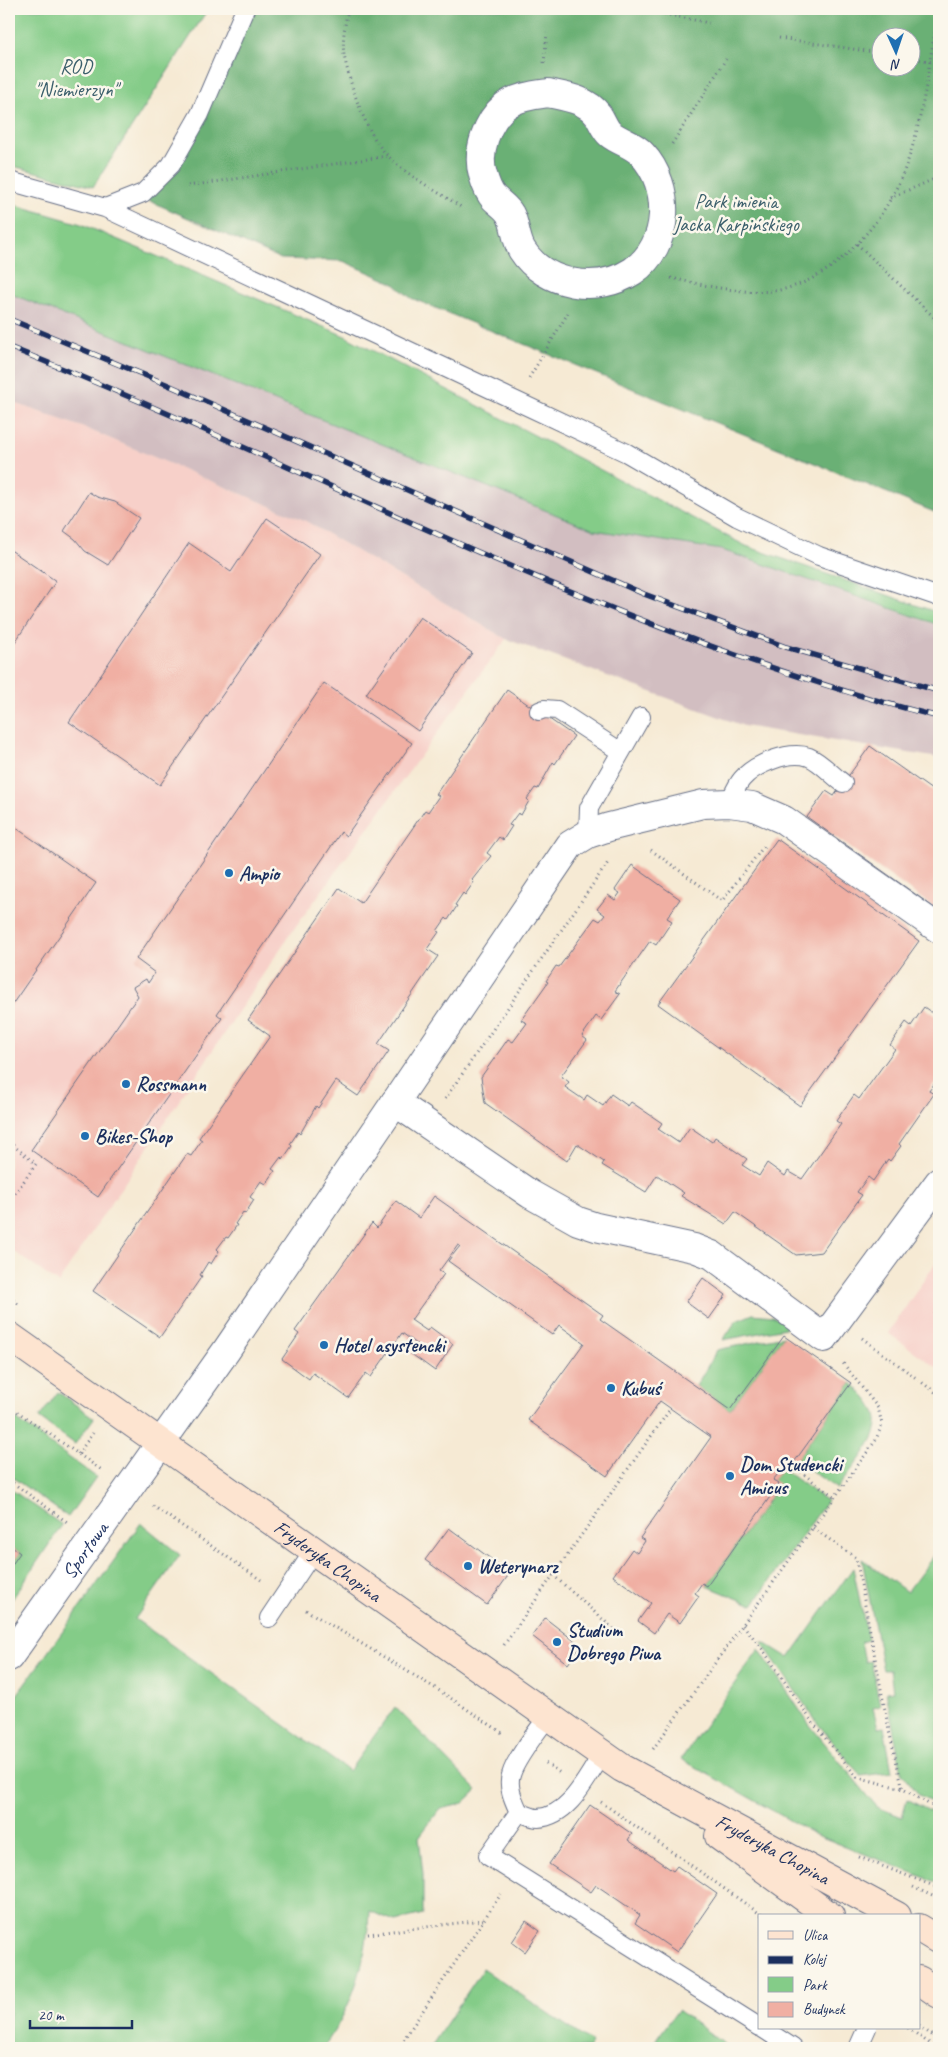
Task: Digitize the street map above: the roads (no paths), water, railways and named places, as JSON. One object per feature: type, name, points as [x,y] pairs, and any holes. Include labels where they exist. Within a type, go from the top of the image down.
[{"type":"street","points":[[548,93],[577,99],[597,114],[610,134],[627,142],[641,153],[655,172],[660,184],[664,202],[663,220],[658,238],[649,254],[633,270],[603,283],[585,284],[567,282],[550,275],[535,264],[523,251],[516,238],[510,214],[492,196],[482,173],[481,148],[490,125],[506,106],[528,96],[548,93]]},
{"type":"street","name":"Sportowa","points":[[9,1657],[160,1443],[570,845],[588,834],[646,817],[703,804],[729,803],[752,806],[784,820],[939,929]]},
{"type":"street","points":[[395,1102],[530,1194],[578,1221],[596,1227],[694,1248],[712,1255],[831,1329],[939,1182]]},
{"type":"street","name":"Fryderyka Chopina","points":[[9,1336],[313,1552],[603,1754],[648,1782],[894,1914]]},
{"type":"street","name":"Fryderyka Chopina","points":[[648,1782],[827,1914]]},
{"type":"street","points":[[920,1929],[939,1940]]},
{"type":"street","points":[[920,1981],[939,1994]]},
{"type":"lane","points":[[105,208],[143,193],[171,165],[200,114],[245,9]]},
{"type":"lane","points":[[9,181],[105,208],[627,452],[737,517],[819,556],[939,597]]},
{"type":"lane","points":[[539,711],[544,709],[557,710],[621,752]]},
{"type":"lane","points":[[588,834],[589,808],[641,718]]},
{"type":"lane","points":[[729,803],[740,781],[749,772],[785,757],[800,755],[810,758],[843,783]]},
{"type":"lane","points":[[269,1618],[313,1552]]},
{"type":"lane","points":[[549,1715],[510,1775],[512,1797],[519,1812],[537,1818],[555,1812],[581,1788],[603,1754]]},
{"type":"lane","points":[[519,1812],[488,1856],[758,2025]]},
{"type":"lane","points":[[766,2030],[794,2048]]},
{"type":"lane","points":[[858,2048],[866,2030]]},
{"type":"railway","points":[[9,319],[166,384],[644,594],[786,647],[939,691]]},
{"type":"railway","points":[[9,347],[125,395],[468,548],[584,597],[700,642],[818,683],[939,717]]},
{"type":"place","name":"Ampio","points":[[229,873]]},
{"type":"place","name":"Rossmann","points":[[126,1084]]},
{"type":"place","name":"Bikes-Shop","points":[[85,1136]]},
{"type":"place","name":"Hotel asystencki","points":[[324,1345]]},
{"type":"place","name":"Kubuś","points":[[611,1388]]},
{"type":"place","name":"Dom Studencki Amicus","points":[[730,1476]]},
{"type":"place","name":"Weterynarz","points":[[468,1566]]},
{"type":"place","name":"Studium Dobrego Piwa","points":[[557,1642]]},
{"type":"park label","name":"ROD \"Niemierzyn\"","points":[[76,78]]},
{"type":"park label","name":"Park imienia Jacka Karpińskiego","points":[[736,212]]}]
